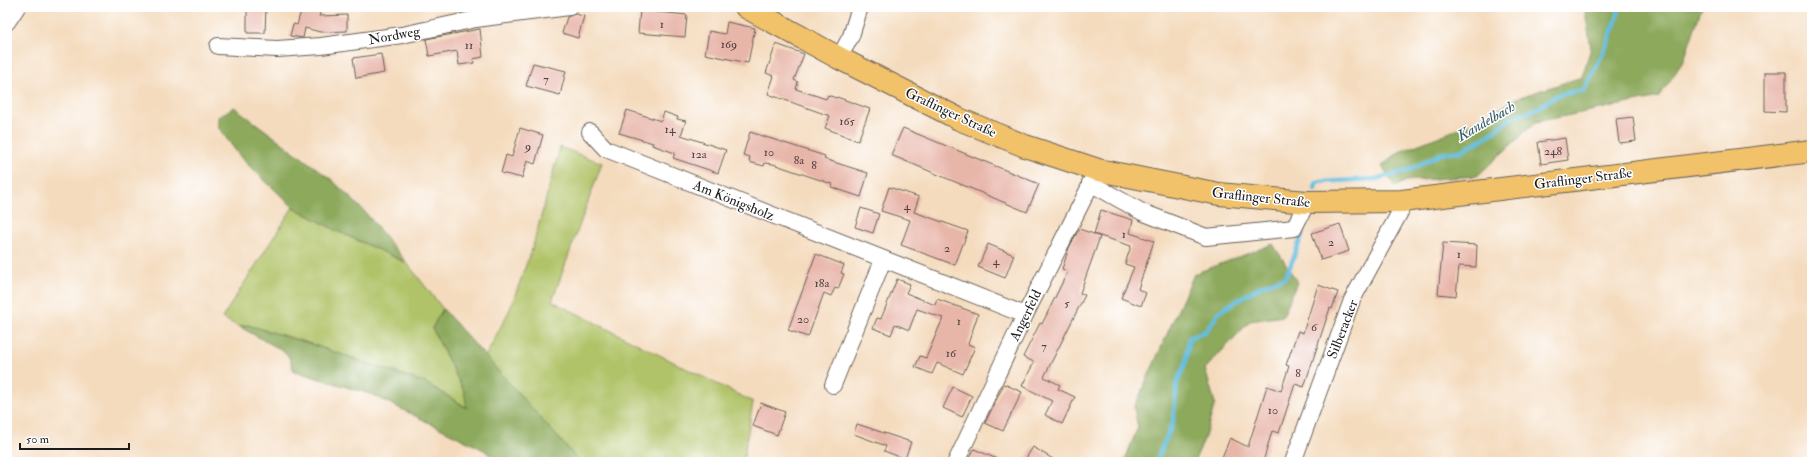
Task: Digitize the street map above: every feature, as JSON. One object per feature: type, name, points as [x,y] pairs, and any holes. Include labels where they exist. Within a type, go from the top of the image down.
[{"type":"main road","name":"Graflinger Straße","points":[[746,7],[840,58],[959,119],[1025,146],[1094,177],[1219,194],[1307,202],[1402,200],[1812,151]]},
{"type":"street","points":[[7,22],[17,7]]},
{"type":"street","name":"Nordweg","points":[[218,46],[277,49],[321,46],[402,35],[476,19],[569,7]]},
{"type":"street","points":[[840,58],[851,36],[860,7]]},
{"type":"street","name":"Am Königsholz","points":[[590,132],[606,149],[1025,315]]},
{"type":"street","points":[[1094,177],[1142,212],[1206,237],[1294,228],[1307,202]]},
{"type":"street","name":"Angerfeld","points":[[956,462],[1025,315],[1094,177]]},
{"type":"street","name":"Silberacker","points":[[1293,462],[1352,300],[1400,212],[1402,200]]},
{"type":"street","points":[[833,385],[883,260]]},
{"type":"green space","points":[[1586,7],[1702,7],[1684,60],[1659,97],[1536,122],[1477,176],[1406,181],[1395,187],[1382,166],[1399,152],[1484,119],[1517,98],[1582,77],[1591,48],[1585,11]]},
{"type":"green space","points":[[234,107],[332,180],[364,211],[407,263],[335,230],[293,207],[242,159],[218,127],[218,117]]},
{"type":"green space","points":[[560,147],[602,163],[552,301],[753,402],[743,462],[580,462],[485,357],[510,309],[533,246]]},
{"type":"green space","points":[[293,207],[335,230],[407,263],[443,309],[432,328],[464,391],[468,408],[426,383],[305,342],[248,325],[240,327],[222,318]]},
{"type":"green space","points":[[1273,244],[1297,282],[1283,316],[1250,321],[1205,369],[1215,403],[1205,437],[1194,462],[1124,462],[1138,427],[1134,408],[1194,274]]},
{"type":"green space","points":[[443,309],[580,462],[498,462],[484,450],[373,395],[294,371],[289,357],[280,349],[240,327],[248,325],[305,342],[426,383],[467,408],[464,391],[432,328]]},
{"type":"building","points":[[247,7],[266,7],[265,33],[247,33]]},
{"type":"building","points":[[302,7],[321,11],[319,16],[347,15],[347,31],[320,32],[305,28],[303,38],[290,36],[293,24],[297,25]]},
{"type":"building","points":[[640,10],[687,15],[685,37],[638,33]]},
{"type":"building","points":[[575,14],[584,16],[578,38],[562,33],[567,17]]},
{"type":"building","points":[[727,22],[755,28],[748,63],[705,54],[709,31],[725,34]]},
{"type":"building","points":[[480,29],[483,57],[473,59],[474,63],[459,65],[457,51],[429,56],[426,39]]},
{"type":"building","points":[[776,44],[804,54],[794,80],[798,82],[796,89],[826,99],[828,95],[837,97],[870,109],[858,141],[825,128],[830,116],[768,94],[774,76],[766,73]]},
{"type":"building","points":[[381,54],[384,73],[356,78],[353,58]]},
{"type":"building","points":[[533,63],[566,71],[560,95],[526,86]]},
{"type":"building","points":[[1765,72],[1786,72],[1786,112],[1765,111]]},
{"type":"building","points":[[627,110],[661,121],[664,112],[678,117],[677,119],[686,121],[681,135],[726,150],[718,173],[673,158],[675,153],[652,145],[653,143],[619,133]]},
{"type":"building","points":[[1633,117],[1636,141],[1619,143],[1616,119]]},
{"type":"building","points":[[520,128],[543,135],[535,164],[527,161],[522,178],[501,173],[506,155],[512,157]]},
{"type":"building","points":[[903,128],[1039,184],[1027,212],[891,155]]},
{"type":"building","points":[[750,132],[825,156],[824,159],[868,173],[861,197],[831,187],[832,184],[773,164],[765,163],[764,166],[749,162],[750,157],[743,155]]},
{"type":"building","points":[[1565,138],[1568,160],[1541,164],[1538,142]]},
{"type":"building","points":[[889,187],[919,197],[914,212],[968,231],[955,265],[901,245],[910,220],[881,211]]},
{"type":"building","points":[[861,208],[879,214],[873,233],[855,227]]},
{"type":"building","points":[[1101,210],[1133,220],[1130,233],[1154,241],[1138,289],[1146,293],[1141,306],[1121,298],[1134,267],[1125,264],[1131,246],[1094,234]]},
{"type":"building","points":[[1340,224],[1349,251],[1321,260],[1312,233]]},
{"type":"building","points":[[1079,229],[1100,237],[1080,293],[1085,295],[1044,377],[1060,385],[1058,389],[1075,397],[1062,424],[1045,415],[1052,401],[1022,386],[1034,362],[1023,357],[1040,323],[1042,324],[1068,271],[1062,269],[1069,248]]},
{"type":"building","points":[[1443,243],[1477,245],[1476,267],[1459,266],[1456,296],[1438,294]]},
{"type":"building","points":[[988,244],[1014,255],[1005,278],[978,267]]},
{"type":"building","points":[[816,254],[844,265],[841,273],[844,274],[838,289],[835,288],[831,296],[824,293],[808,337],[788,330]]},
{"type":"building","points":[[897,279],[910,284],[906,293],[935,305],[937,299],[978,314],[968,344],[975,347],[963,374],[937,363],[932,374],[915,367],[920,356],[926,358],[943,318],[917,309],[909,330],[895,324],[891,335],[873,328],[877,318],[881,319]]},
{"type":"building","points":[[1318,285],[1338,292],[1332,309],[1330,308],[1304,387],[1295,384],[1279,433],[1272,431],[1263,462],[1220,462],[1230,438],[1248,447],[1267,386],[1281,391],[1289,366],[1286,365],[1298,331],[1303,333]]},
{"type":"building","points":[[1004,384],[1022,392],[1003,431],[985,423]]},
{"type":"building","points":[[953,387],[972,396],[962,417],[943,408]]},
{"type":"building","points":[[761,403],[785,412],[777,435],[753,426]]},
{"type":"building","points":[[857,424],[911,442],[905,459],[884,451],[886,446],[854,434]]},
{"type":"building","points":[[1033,447],[1058,462],[1033,462],[1026,458]]},
{"type":"building","points":[[974,449],[1004,462],[968,462]]},
{"type":"waterway","name":"Kandelbach","points":[[1315,189],[1316,182],[1375,179],[1407,171],[1440,154],[1461,151],[1488,136],[1511,118],[1538,108],[1557,95],[1584,90],[1605,50],[1620,7]]},
{"type":"waterway","name":"Kandelbach","points":[[1156,462],[1173,422],[1177,382],[1186,362],[1189,338],[1206,331],[1220,311],[1261,286],[1286,277],[1303,233]]}]
